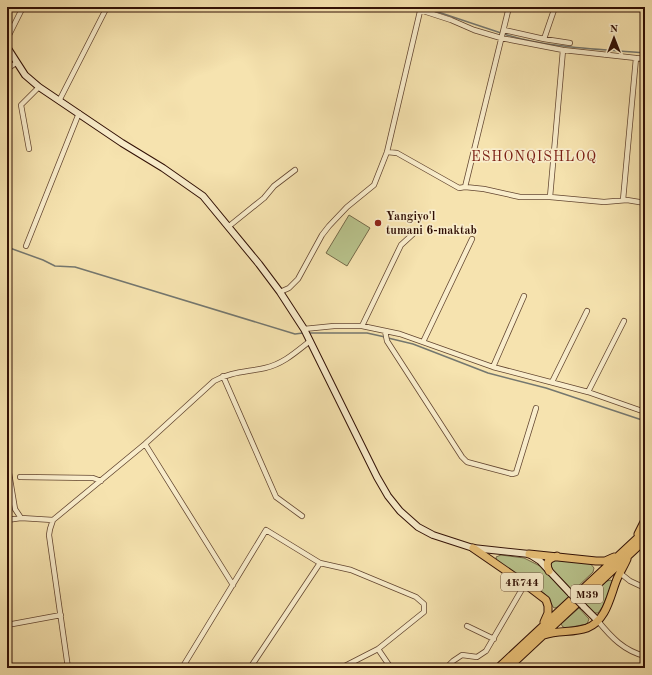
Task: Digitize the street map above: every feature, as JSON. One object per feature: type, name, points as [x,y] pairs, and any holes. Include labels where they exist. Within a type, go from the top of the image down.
[{"type":"highway","points":[[635,540],[645,520]]},
{"type":"highway","name":"M39","points":[[510,664],[541,628],[645,531]]},
{"type":"highway","name":"M39","points":[[498,668],[510,664],[645,540]]},
{"type":"highway","name":"4К744","points":[[473,548],[543,597],[547,603],[548,613],[541,628]]},
{"type":"highway","points":[[542,636],[552,632],[584,629],[598,621],[605,612],[620,573],[632,552]]},
{"type":"highway","name":"4К744","points":[[529,554],[557,556],[585,561],[605,561],[620,554]]},
{"type":"highway","points":[[549,571],[547,563],[551,558],[557,556]]},
{"type":"main road","points":[[7,47],[25,75],[39,87],[184,181],[202,196],[259,264],[280,292],[304,329],[377,477],[394,504],[406,517],[423,530],[473,548],[529,554],[540,562],[598,621]]},
{"type":"street","points":[[7,39],[23,7]]},
{"type":"street","points":[[59,101],[107,7]]},
{"type":"street","points":[[411,7],[451,20],[474,30],[501,38],[562,50],[645,59]]},
{"type":"street","points":[[465,187],[501,38],[510,7]]},
{"type":"street","points":[[544,39],[555,7]]},
{"type":"street","points":[[280,292],[289,288],[298,279],[322,235],[329,226],[347,207],[374,184],[387,152],[420,9]]},
{"type":"street","points":[[504,30],[570,43]]},
{"type":"street","points":[[550,198],[562,50]]},
{"type":"street","points":[[623,200],[636,58]]},
{"type":"street","points":[[7,69],[16,63]]},
{"type":"street","points":[[29,149],[21,105],[39,87]]},
{"type":"street","points":[[26,246],[79,113]]},
{"type":"street","points":[[387,152],[397,153],[453,186],[459,188],[465,187],[494,190],[520,197],[604,202],[623,200],[645,202]]},
{"type":"street","points":[[228,227],[264,198],[274,186],[295,170]]},
{"type":"street","points":[[362,326],[401,245],[413,234]]},
{"type":"street","points":[[423,342],[472,238]]},
{"type":"street","points":[[492,367],[524,296]]},
{"type":"street","points":[[552,382],[587,311]]},
{"type":"street","points":[[588,392],[624,321]]},
{"type":"street","points":[[304,329],[334,326],[362,326],[400,334],[492,367],[588,392],[645,412]]},
{"type":"street","points":[[385,331],[387,341],[462,457],[467,462],[512,474],[516,473],[536,408]]},
{"type":"street","points":[[68,668],[49,536],[54,520],[145,444],[214,381],[223,376],[265,368],[279,363],[309,339]]},
{"type":"street","points":[[223,376],[276,497],[302,516]]},
{"type":"street","points":[[145,444],[232,585]]},
{"type":"street","points":[[7,461],[15,509],[21,518]]},
{"type":"street","points":[[20,477],[93,478],[101,481]]},
{"type":"street","points":[[7,520],[21,518],[54,520]]},
{"type":"street","points":[[182,668],[266,530],[320,562],[351,570],[416,596],[424,604],[424,612],[378,649],[341,668]]},
{"type":"street","points":[[250,668],[320,562]]},
{"type":"street","points":[[620,573],[630,581],[645,588]]},
{"type":"street","points":[[446,668],[462,655],[477,657],[486,651],[525,584]]},
{"type":"street","points":[[7,624],[60,615]]},
{"type":"street","points":[[598,621],[614,640],[630,651],[645,656]]},
{"type":"street","points":[[467,626],[494,639]]},
{"type":"street","points":[[378,649],[391,668]]},
{"type":"street","points":[[7,666],[25,668]]},
{"type":"green space","points":[[349,215],[370,228],[347,266],[326,253]]},
{"type":"green space","points":[[501,555],[524,558],[540,566],[569,597],[558,607],[554,608],[545,594],[497,561],[496,557]]},
{"type":"green space","points":[[554,559],[590,563],[594,568],[593,572],[573,591],[552,569],[551,564]]},
{"type":"green space","points":[[611,580],[613,582],[603,606],[598,613],[593,613],[585,603],[607,581]]},
{"type":"green space","points":[[579,608],[589,619],[587,624],[566,628],[563,627],[561,624]]},
{"type":"waterway","points":[[423,7],[501,33]]},
{"type":"waterway","points":[[504,34],[521,39],[556,45],[645,53]]},
{"type":"waterway","points":[[7,247],[55,266],[75,267],[295,334],[303,333]]},
{"type":"waterway","points":[[309,333],[367,333],[385,337]]},
{"type":"waterway","points":[[388,338],[413,344],[488,373],[546,388],[645,421]]},
{"type":"place","name":"Yangiyo'l tumani 6-maktab","points":[[378,223]]},
{"type":"district","name":"ESHONQISHLOQ","points":[[534,156]]}]
